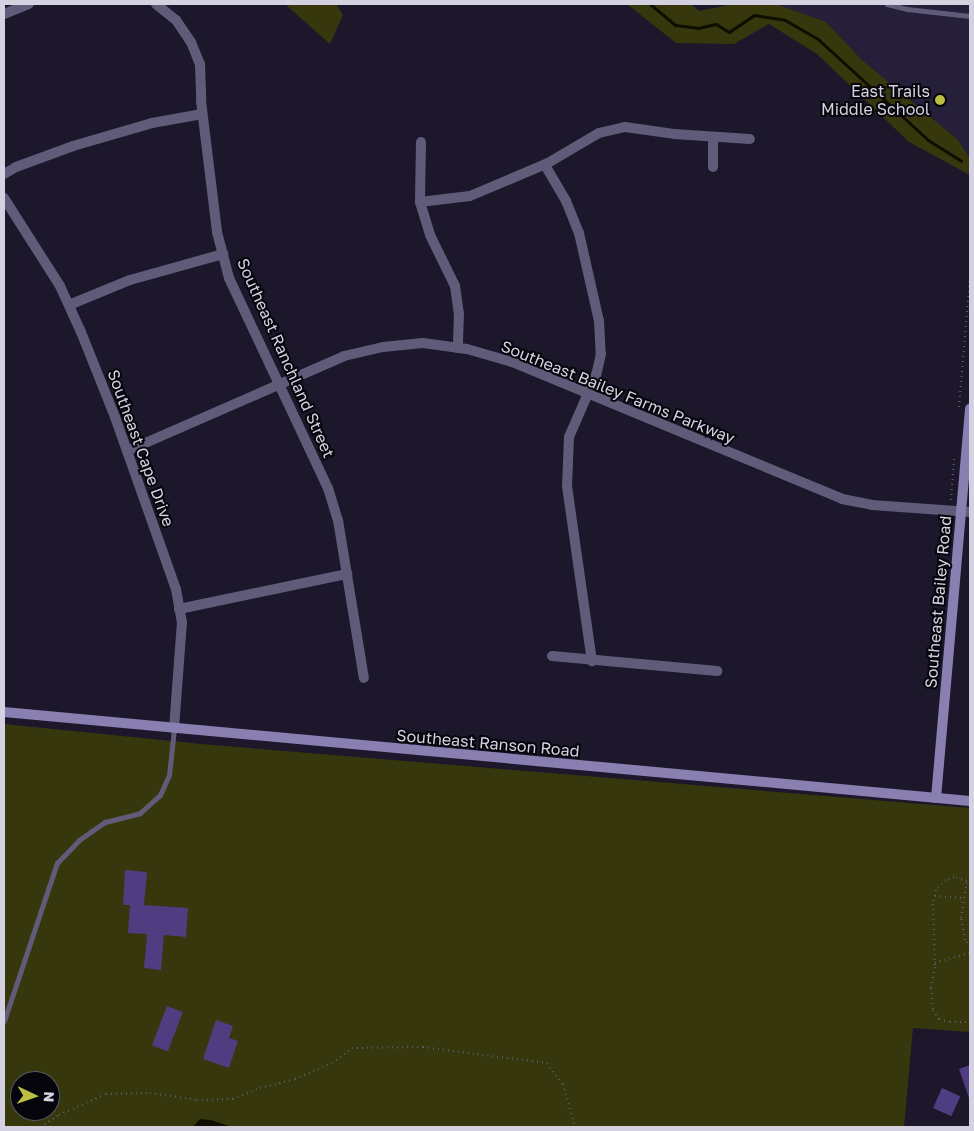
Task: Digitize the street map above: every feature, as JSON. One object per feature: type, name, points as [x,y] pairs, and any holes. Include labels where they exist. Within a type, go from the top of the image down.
[{"type":"street","points":[[4,14],[29,4]]},
{"type":"street","name":"Southeast Ranchland Street","points":[[156,4],[176,20],[191,42],[200,64],[202,114],[217,232],[229,278],[328,488],[338,520],[364,678]]},
{"type":"street","points":[[4,174],[16,167],[73,146],[152,123],[202,114]]},
{"type":"street","points":[[420,202],[470,196],[545,165],[599,133],[625,127],[674,134],[750,139]]},
{"type":"street","points":[[713,137],[713,167]]},
{"type":"street","points":[[422,142],[420,202],[430,235],[455,286],[459,313],[458,348]]},
{"type":"street","points":[[545,165],[566,201],[579,233],[599,321],[601,354],[596,375],[586,393],[569,437],[567,486],[592,661]]},
{"type":"street","name":"Southeast Cape Drive","points":[[4,198],[60,286],[82,332],[176,589],[182,622],[174,729]]},
{"type":"street","points":[[68,305],[130,280],[223,254]]},
{"type":"street","name":"Southeast Bailey Farms Parkway","points":[[127,451],[344,356],[383,347],[423,343],[458,348],[512,362],[842,499],[872,505],[966,511]]},
{"type":"street","name":"Southeast Bailey Road","points":[[936,798],[966,511],[970,408]]},
{"type":"street","points":[[179,609],[215,603],[346,574]]},
{"type":"street","points":[[552,656],[717,671]]},
{"type":"street","name":"Southeast Ranson Road","points":[[4,712],[970,801]]},
{"type":"lane","points":[[887,4],[907,9],[970,16]]},
{"type":"lane","points":[[4,1021],[57,863],[79,840],[104,822],[140,813],[160,795],[170,775],[174,729]]},
{"type":"path","points":[[958,412],[970,278]]},
{"type":"path","points":[[951,500],[955,450]]},
{"type":"path","points":[[970,947],[966,940],[962,918],[964,898],[969,881],[954,877],[946,880],[936,890],[933,904],[935,963],[931,988],[933,1010],[939,1019],[950,1022],[970,1022]]},
{"type":"path","points":[[935,896],[964,898]]},
{"type":"path","points":[[935,963],[970,954]]},
{"type":"path","points":[[40,1127],[59,1115],[106,1094],[150,1093],[197,1100],[233,1099],[260,1088],[295,1079],[332,1063],[352,1048],[423,1047],[547,1063],[563,1084],[575,1127]]},
{"type":"shaded area","points":[[285,4],[336,4],[343,15],[330,44]]},
{"type":"shaded area","points":[[627,4],[691,4],[699,11],[734,4],[776,4],[826,22],[862,60],[957,139],[970,158],[970,175],[909,142],[817,54],[769,24],[734,44],[676,43]]},
{"type":"shaded area","name":"East Trails Middle School","points":[[776,4],[970,4],[970,158],[957,139],[862,60],[826,22]]},
{"type":"shaded area","points":[[4,724],[201,744],[970,808],[970,1032],[913,1028],[904,1127],[4,1127]]},
{"type":"shaded area","points":[[200,1119],[211,1120],[232,1127],[193,1127]]},
{"type":"building","points":[[125,870],[147,872],[144,905],[188,908],[186,937],[164,935],[161,970],[144,968],[147,934],[128,933],[130,905],[123,905]]},
{"type":"building","points":[[167,1006],[183,1012],[168,1051],[152,1045]]},
{"type":"building","points":[[216,1020],[233,1026],[229,1038],[238,1041],[229,1068],[203,1059]]},
{"type":"building","points":[[970,1065],[970,1098],[969,1098],[959,1069]]},
{"type":"building","points":[[942,1088],[960,1096],[951,1116],[933,1108]]},
{"type":"waterway","points":[[650,4],[675,25],[698,28],[716,24],[729,32],[754,15],[785,20],[819,40],[928,140],[961,161]]},
{"type":"place","name":"East Trails Middle School","points":[[940,100]]}]
